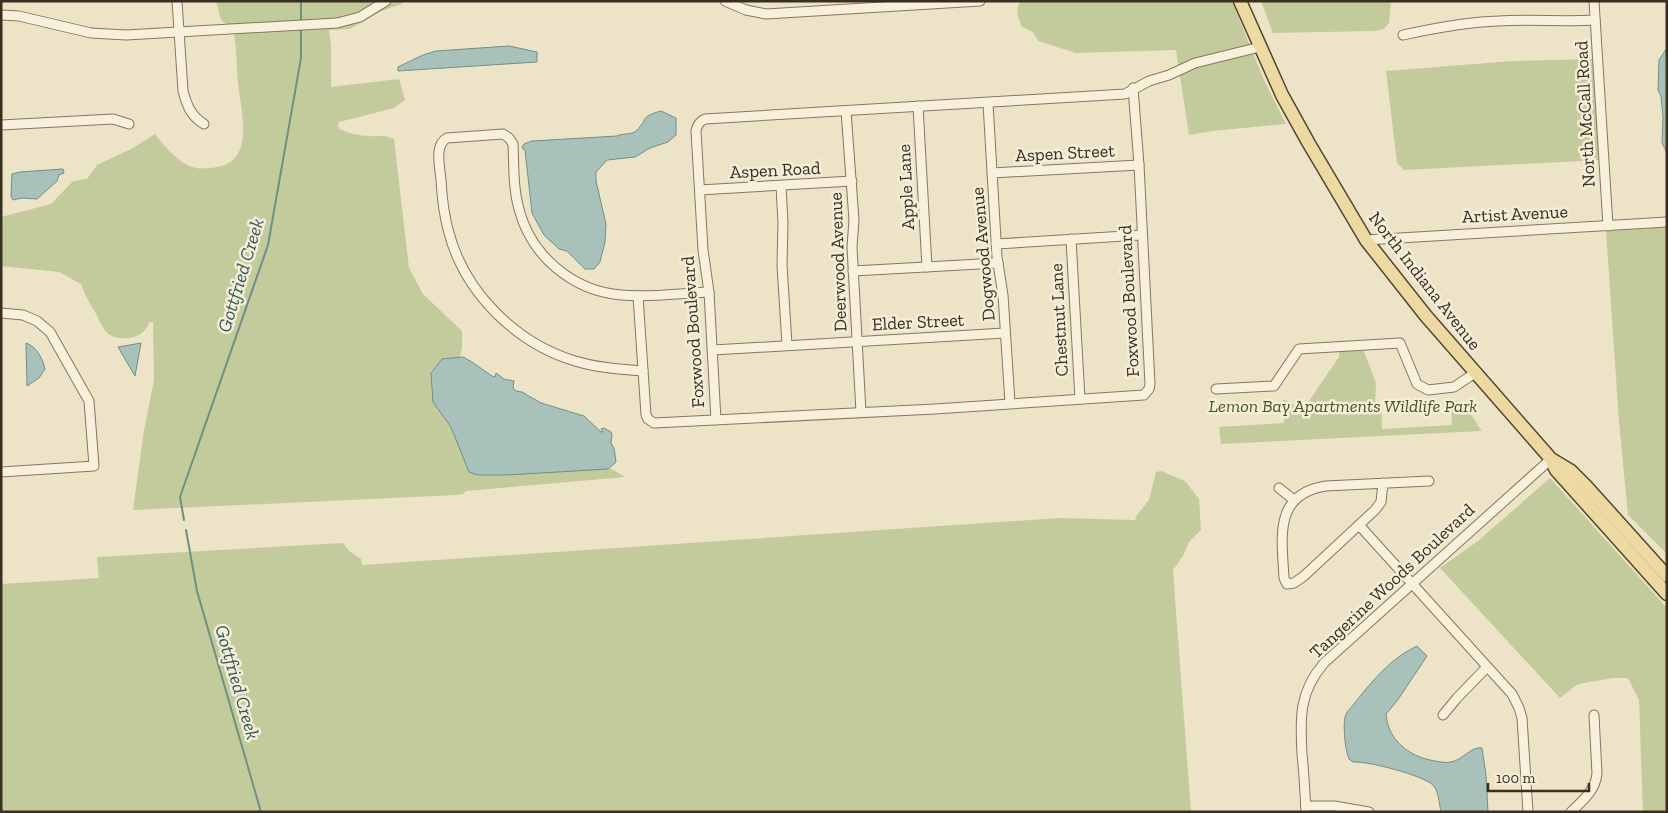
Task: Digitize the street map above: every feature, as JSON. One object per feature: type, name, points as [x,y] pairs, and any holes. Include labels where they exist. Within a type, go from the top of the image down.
[{"type":"main road","name":"North Indiana Avenue","points":[[1240,1],[1282,95],[1366,240],[1426,316],[1551,459],[1556,470],[1667,594]]},
{"type":"main road","name":"North Indiana Avenue","points":[[1551,459],[1571,471],[1586,486],[1667,576]]},
{"type":"street","points":[[177,1],[183,91],[192,115],[204,124]]},
{"type":"street","points":[[1,15],[13,15],[91,33],[110,35],[260,29],[338,23],[360,17],[386,1]]},
{"type":"street","points":[[725,1],[746,10],[766,14],[907,3],[980,1]]},
{"type":"street","name":"North McCall Road","points":[[1594,1],[1608,226]]},
{"type":"street","points":[[1403,35],[1442,26],[1468,23],[1525,20],[1595,20]]},
{"type":"street","name":"Foxwood Boulevard","points":[[1133,88],[1139,165],[1149,388],[1147,392],[1140,396],[1010,403],[935,410],[716,420],[709,292],[703,250],[696,131],[701,121],[1125,94],[1133,88],[1195,63],[1260,47]]},
{"type":"street","name":"Dogwood Avenue","points":[[988,103],[996,244],[1003,295],[1010,403]]},
{"type":"street","name":"Apple Lane","points":[[918,106],[927,267]]},
{"type":"street","name":"Deerwood Avenue","points":[[846,111],[854,220],[852,247],[861,412]]},
{"type":"street","points":[[1,125],[113,119],[129,124]]},
{"type":"street","points":[[643,371],[594,366],[556,355],[520,334],[488,305],[465,272],[449,235],[442,199],[440,144],[447,138],[503,134],[510,138],[513,144],[519,210],[528,233],[540,252],[560,271],[584,286],[611,294],[638,296],[709,292]]},
{"type":"street","name":"Aspen Street","points":[[992,173],[1139,165]]},
{"type":"street","name":"Aspen Road","points":[[700,190],[852,182]]},
{"type":"street","points":[[781,186],[783,223],[782,264],[787,345]]},
{"type":"street","name":"Artist Avenue","points":[[1366,240],[1667,222]]},
{"type":"street","points":[[996,244],[1141,235]]},
{"type":"street","name":"Chestnut Lane","points":[[1071,239],[1080,399]]},
{"type":"street","points":[[854,271],[998,262]]},
{"type":"street","points":[[638,296],[646,415],[650,422],[656,424],[716,420]]},
{"type":"street","points":[[1,313],[23,315],[38,321],[50,332],[89,401],[94,466],[1,472]]},
{"type":"street","name":"Elder Street","points":[[712,350],[1006,333]]},
{"type":"street","points":[[1216,389],[1274,386],[1299,349],[1308,348],[1400,343],[1417,384],[1428,390],[1454,387],[1475,372]]},
{"type":"street","name":"Tangerine Woods Boulevard","points":[[1306,809],[1300,720],[1309,684],[1324,663],[1551,459]]},
{"type":"street","points":[[1383,483],[1383,495],[1378,506],[1304,576],[1294,584],[1287,584],[1284,578],[1282,528],[1287,510],[1302,493],[1317,487],[1383,483],[1429,481]]},
{"type":"street","points":[[1279,488],[1294,500]]},
{"type":"street","points":[[1359,525],[1512,694],[1522,718],[1528,812]]},
{"type":"street","points":[[1443,715],[1456,698],[1487,667]]},
{"type":"street","points":[[1571,812],[1589,794],[1596,783],[1594,715]]},
{"type":"street","points":[[1306,809],[1347,807],[1369,812]]},
{"type":"green space","points":[[216,1],[403,1],[402,4],[381,11],[350,29],[329,30],[331,87],[399,79],[405,100],[394,108],[339,122],[338,128],[358,135],[384,136],[394,139],[409,268],[423,294],[462,331],[460,357],[442,359],[431,372],[433,402],[451,427],[469,471],[478,475],[507,475],[610,468],[625,477],[466,491],[463,494],[456,495],[133,510],[144,430],[154,380],[153,322],[150,322],[139,335],[129,338],[115,337],[104,328],[81,284],[59,272],[1,266],[1,217],[51,204],[73,181],[87,179],[97,165],[133,148],[155,134],[173,154],[190,166],[208,168],[224,165],[234,159],[240,149],[243,137],[235,42],[233,29],[221,20]]},
{"type":"green space","points":[[1020,1],[1232,1],[1264,80],[1286,124],[1189,135],[1176,50],[1076,53],[1038,41],[1033,32],[1022,27],[1018,14]]},
{"type":"green space","points":[[1261,1],[1391,1],[1389,23],[1384,29],[1374,31],[1273,33]]},
{"type":"green space","points":[[1593,59],[1601,160],[1404,170],[1397,163],[1386,71],[1513,61]]},
{"type":"green space","points":[[1667,227],[1667,554],[1628,515],[1619,422],[1606,231]]},
{"type":"green space","name":"Lemon Bay Apartments Wildlife Park","points":[[1363,349],[1376,383],[1375,407],[1381,406],[1382,429],[1452,425],[1451,402],[1456,400],[1467,410],[1482,431],[1221,444],[1219,427],[1284,423],[1283,400],[1286,400],[1302,411],[1339,357],[1339,351]]},
{"type":"green space","points":[[1161,471],[1185,481],[1199,499],[1201,530],[1189,542],[1183,556],[1173,570],[1191,812],[1,812],[1,584],[99,578],[97,557],[343,543],[349,551],[361,559],[362,565],[1060,518],[1135,520],[1149,500],[1156,472]]},
{"type":"green space","points":[[1550,478],[1667,608],[1667,812],[1643,812],[1639,700],[1628,678],[1612,678],[1579,684],[1560,698],[1440,568],[1478,541]]},
{"type":"water","points":[[509,46],[537,52],[537,62],[398,71],[398,67],[436,51]]},
{"type":"water","points":[[1667,48],[1667,153],[1662,143],[1663,117],[1661,96],[1658,90],[1659,60]]},
{"type":"water","points":[[661,111],[676,118],[676,135],[668,142],[650,148],[635,157],[607,160],[596,172],[596,181],[606,224],[605,242],[600,262],[594,269],[585,269],[567,251],[559,249],[544,235],[532,213],[525,150],[522,148],[524,144],[532,141],[617,136],[632,133],[640,127],[647,117]]},
{"type":"water","points":[[63,169],[64,173],[59,175],[57,181],[37,199],[22,198],[13,200],[11,196],[12,174]]},
{"type":"water","points":[[26,343],[38,353],[45,369],[39,378],[27,386]]},
{"type":"water","points":[[141,343],[135,376],[118,347]]},
{"type":"water","points":[[463,357],[492,376],[495,377],[496,373],[504,379],[514,381],[513,388],[516,391],[522,392],[541,403],[584,416],[601,432],[603,432],[601,429],[604,428],[611,432],[611,443],[614,448],[616,462],[608,469],[507,475],[478,475],[469,472],[451,427],[433,402],[431,373],[442,359]]},
{"type":"water","points":[[1417,646],[1427,656],[1386,714],[1391,732],[1402,746],[1417,756],[1439,762],[1455,761],[1474,749],[1482,748],[1488,812],[1441,812],[1436,791],[1433,785],[1427,781],[1394,769],[1353,762],[1349,759],[1344,732],[1346,713],[1382,671],[1399,657]]},
{"type":"waterway","name":"Gottfried Creek","points":[[301,1],[301,21]]},
{"type":"waterway","name":"Gottfried Creek","points":[[184,520],[180,497],[268,245],[301,58],[301,28]]},
{"type":"waterway","name":"Gottfried Creek","points":[[186,530],[197,591],[261,812]]}]
